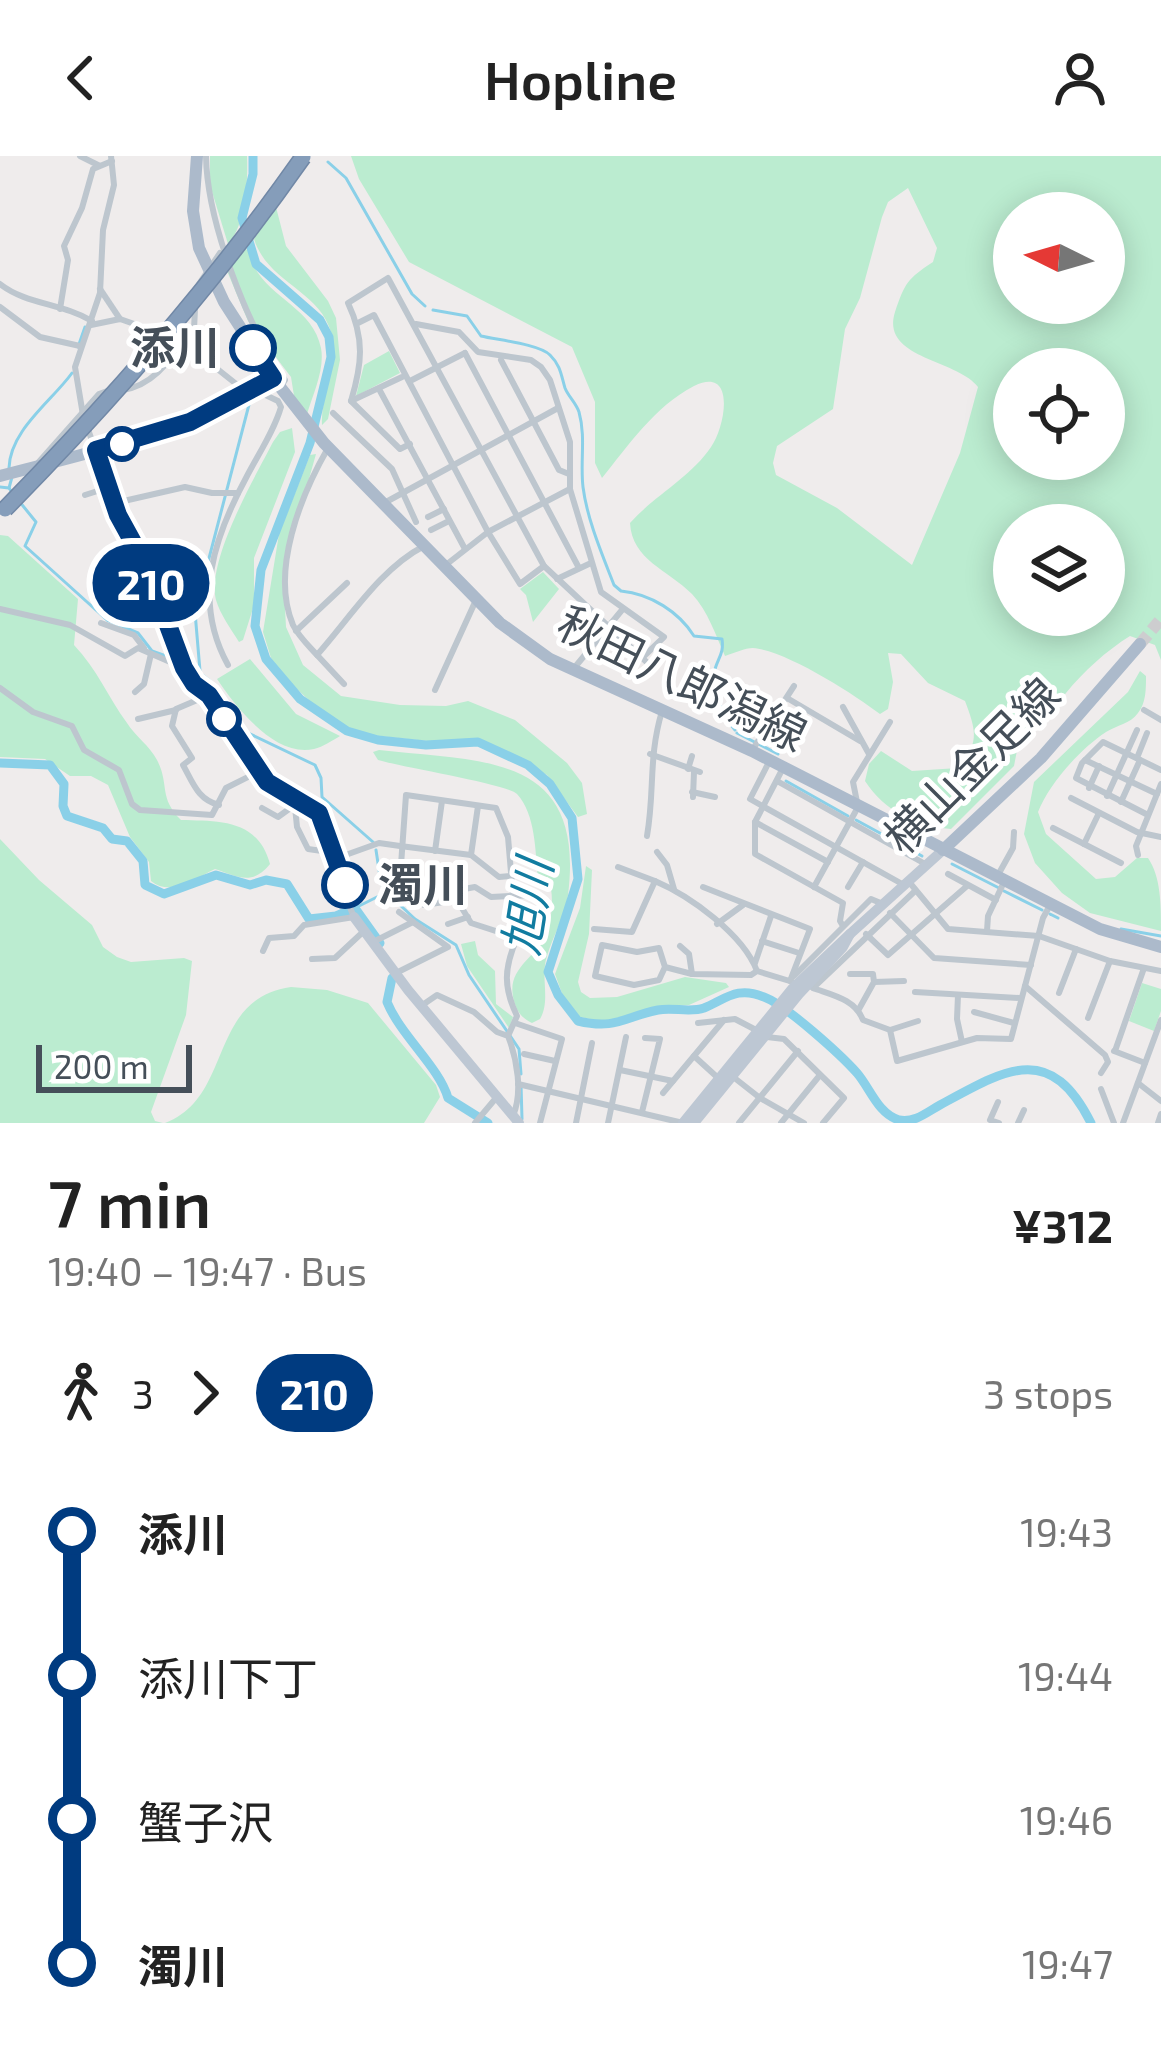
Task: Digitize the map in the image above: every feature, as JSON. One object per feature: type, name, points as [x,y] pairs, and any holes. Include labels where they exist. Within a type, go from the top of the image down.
[{"type":"highway","points":[[5,509],[124,386],[240,245],[303,157]]},
{"type":"main road","name":"秋田八郎潟線","points":[[202,156],[193,211],[207,272],[276,383],[326,446],[476,600],[525,642],[572,670],[662,711],[755,746],[777,770],[1000,880],[1120,937],[1161,947]]},
{"type":"main road","points":[[0,476],[165,432],[276,383]]},
{"type":"main road","name":"横山金足線","points":[[943,850],[1041,758],[1140,644]]},
{"type":"street","points":[[80,156],[98,165],[110,161],[114,185],[103,230],[100,289],[75,368],[83,415],[184,668],[209,695],[275,790],[319,813],[338,858],[352,912],[364,931],[516,1119]]},
{"type":"street","points":[[202,156],[214,214],[253,326],[285,380],[276,383]]},
{"type":"street","points":[[60,308],[68,260],[64,246],[98,165]]},
{"type":"street","points":[[34,467],[99,394],[148,381],[173,355],[195,323],[195,288],[220,253]]},
{"type":"street","points":[[351,401],[362,363],[358,323],[348,303],[388,278],[544,566],[654,669]]},
{"type":"street","points":[[0,284],[19,298],[34,299],[90,321],[119,319],[182,341],[252,392],[278,401],[280,407],[238,493],[207,589],[212,636],[228,665]]},
{"type":"street","points":[[100,289],[119,319]]},
{"type":"street","points":[[0,307],[40,337],[79,345]]},
{"type":"street","points":[[358,323],[374,315],[520,584],[544,566]]},
{"type":"street","points":[[416,324],[459,332],[473,348],[500,358],[531,360],[550,380],[570,442],[570,489],[601,592],[664,637],[642,658]]},
{"type":"street","points":[[351,401],[473,348]]},
{"type":"street","points":[[465,353],[579,568]]},
{"type":"street","points":[[500,358],[559,470],[568,474]]},
{"type":"street","points":[[379,389],[466,549]]},
{"type":"street","points":[[351,401],[400,449],[410,444]]},
{"type":"street","points":[[383,504],[558,408]]},
{"type":"street","points":[[333,413],[376,449],[405,492],[416,522]]},
{"type":"street","points":[[326,446],[308,488],[286,570],[296,631],[344,684]]},
{"type":"street","points":[[115,503],[184,487],[238,493]]},
{"type":"street","points":[[85,495],[110,488]]},
{"type":"street","points":[[444,566],[488,532],[570,489]]},
{"type":"street","points":[[428,518],[444,509]]},
{"type":"street","points":[[430,530],[450,520]]},
{"type":"street","points":[[317,655],[386,574],[424,546]]},
{"type":"street","points":[[557,579],[591,563]]},
{"type":"street","points":[[296,631],[347,583]]},
{"type":"street","points":[[435,690],[476,600]]},
{"type":"street","points":[[0,609],[70,625],[125,656],[133,649],[184,668]]},
{"type":"street","points":[[572,670],[622,610]]},
{"type":"street","points":[[101,623],[134,635],[148,653],[143,684],[135,692]]},
{"type":"street","points":[[755,746],[794,686]]},
{"type":"street","points":[[0,688],[33,712],[72,725],[84,750],[119,770],[132,804],[140,809],[212,814],[226,788],[260,771]]},
{"type":"street","points":[[138,719],[176,710],[209,695]]},
{"type":"street","points":[[787,698],[860,741]]},
{"type":"street","points":[[842,707],[868,754]]},
{"type":"street","points":[[176,710],[172,728],[192,758],[183,765],[202,798],[219,806]]},
{"type":"street","points":[[1144,710],[1161,720]]},
{"type":"street","points":[[647,836],[652,804],[650,754],[662,711]]},
{"type":"street","points":[[814,887],[858,807],[853,782],[890,722]]},
{"type":"street","points":[[770,723],[786,734]]},
{"type":"street","points":[[1107,796],[1137,730]]},
{"type":"street","points":[[1121,802],[1147,733]]},
{"type":"street","points":[[1148,815],[1076,778],[1085,760],[1103,742],[1161,770]]},
{"type":"street","points":[[650,754],[694,771]]},
{"type":"street","points":[[692,756],[692,795],[715,797]]},
{"type":"street","points":[[1085,760],[1159,789],[1136,847],[1138,855]]},
{"type":"street","points":[[1089,788],[1099,766]]},
{"type":"street","points":[[777,770],[750,799],[909,886],[948,929],[1039,936],[1109,961],[1161,971]]},
{"type":"street","points":[[777,770],[755,822],[755,854],[843,903],[840,921],[846,930]]},
{"type":"street","points":[[777,770],[850,821],[927,865]]},
{"type":"street","points":[[513,896],[508,837],[496,808],[406,796],[401,865],[424,905],[458,900],[471,923],[517,938],[507,960],[505,989],[517,1016],[511,1031],[520,1084],[516,1119]]},
{"type":"street","points":[[1071,798],[1142,834],[1161,837]]},
{"type":"street","points":[[435,851],[442,801]]},
{"type":"street","points":[[262,808],[278,817],[296,804]]},
{"type":"street","points":[[296,804],[297,827],[308,849],[322,851],[333,845]]},
{"type":"street","points":[[471,855],[478,806]]},
{"type":"street","points":[[1084,844],[1099,813]]},
{"type":"street","points":[[755,822],[828,862]]},
{"type":"street","points":[[1053,828],[1120,863]]},
{"type":"street","points":[[987,931],[1014,832]]},
{"type":"street","points":[[338,858],[379,843],[471,855],[499,878],[511,876]]},
{"type":"street","name":"横山金足線","points":[[694,1123],[792,984],[846,930],[886,909],[943,850]]},
{"type":"street","points":[[657,852],[667,865],[674,890]]},
{"type":"street","points":[[848,887],[863,862]]},
{"type":"street","points":[[618,867],[674,890],[717,924],[756,967],[792,984],[809,928],[703,887]]},
{"type":"street","points":[[947,874],[996,900]]},
{"type":"street","points":[[440,875],[491,897],[533,896]]},
{"type":"street","points":[[594,929],[632,932],[655,881]]},
{"type":"street","points":[[866,934],[888,955],[967,886]]},
{"type":"street","points":[[717,924],[742,904]]},
{"type":"street","points":[[890,1030],[897,1061],[987,1037],[1011,1039],[1052,904]]},
{"type":"street","points":[[917,1022],[890,1030],[863,1020],[859,1009],[813,988],[886,909],[934,958],[1031,965]]},
{"type":"street","points":[[263,951],[269,938],[294,936],[304,925],[352,912]]},
{"type":"street","points":[[396,974],[448,947],[399,912]]},
{"type":"street","points":[[665,967],[692,974],[751,975],[771,915]]},
{"type":"street","points":[[448,924],[468,917]]},
{"type":"street","points":[[376,941],[413,922]]},
{"type":"street","name":"横山金足線","points":[[762,1031],[843,947],[846,930]]},
{"type":"street","points":[[312,958],[335,958],[364,931]]},
{"type":"street","points":[[762,941],[800,953]]},
{"type":"street","points":[[602,945],[637,952],[658,948],[665,967],[658,980],[634,985],[596,976],[602,945]]},
{"type":"street","points":[[680,946],[689,954],[692,974]]},
{"type":"street","points":[[1059,993],[1076,949]]},
{"type":"street","points":[[1088,1018],[1109,961]]},
{"type":"street","points":[[1115,1052],[1144,968]]},
{"type":"street","points":[[850,974],[873,974],[874,982],[859,1009]]},
{"type":"street","points":[[874,982],[904,981]]},
{"type":"street","points":[[1024,986],[1105,1055],[1108,1062],[1101,1072]]},
{"type":"street","points":[[915,992],[1020,998]]},
{"type":"street","points":[[958,994],[962,1042]]},
{"type":"street","points":[[422,1006],[437,995],[475,1012],[497,1032],[562,1039],[544,1121]]},
{"type":"street","points":[[974,1012],[1014,1024]]},
{"type":"street","points":[[663,1093],[724,1019]]},
{"type":"street","points":[[698,1024],[744,1020],[784,1039],[844,1098],[823,1123]]},
{"type":"street","points":[[1123,1123],[1161,1020]]},
{"type":"street","points":[[608,1123],[626,1037]]},
{"type":"street","points":[[642,1112],[660,1040],[645,1038]]},
{"type":"street","points":[[576,1123],[592,1043]]},
{"type":"street","points":[[1105,1055],[1108,1050],[1145,1063]]},
{"type":"street","points":[[739,1123],[798,1051]]},
{"type":"street","points":[[524,1054],[557,1061]]},
{"type":"street","points":[[694,1056],[804,1123]]},
{"type":"street","points":[[620,1070],[673,1082]]},
{"type":"street","points":[[781,1123],[821,1074]]},
{"type":"street","name":"横山金足線","points":[[683,1123],[726,1078]]},
{"type":"street","points":[[1138,1083],[1161,1101]]},
{"type":"street","points":[[520,1084],[683,1123]]},
{"type":"street","points":[[1101,1089],[1114,1123]]},
{"type":"street","points":[[478,1119],[496,1098]]},
{"type":"street","points":[[998,1102],[990,1120],[999,1123]]},
{"type":"street","points":[[1018,1123],[1024,1110]]},
{"type":"street","points":[[832,1113],[843,1123]]},
{"type":"street","points":[[1158,1123],[1161,1114]]},
{"type":"green space","points":[[210,156],[247,156],[242,214],[228,244],[210,185]]},
{"type":"green space","points":[[351,156],[1161,156],[1161,660],[1155,645],[1130,636],[1104,655],[1019,740],[1014,766],[951,829],[902,815],[865,781],[869,764],[881,751],[912,771],[958,768],[974,736],[965,701],[928,683],[901,654],[888,653],[893,682],[888,709],[880,714],[783,656],[753,648],[725,656],[698,601],[644,555],[632,536],[630,523],[711,447],[723,414],[717,384],[694,386],[667,404],[602,478],[595,463],[595,402],[572,347],[409,262],[359,179]],"holes":[[[908,188],[937,248],[933,262],[908,283],[893,328],[909,349],[978,387],[960,453],[912,565],[837,508],[776,475],[773,463],[777,446],[833,409],[845,329],[860,298],[882,217],[888,202]]]},
{"type":"green space","points":[[276,207],[286,246],[336,318],[340,360],[328,419],[322,425],[333,356],[331,332],[316,306],[270,266],[254,239]]},
{"type":"green space","points":[[244,249],[262,279],[316,333],[321,364],[307,414],[295,402],[291,377],[248,321],[227,271]]},
{"type":"green space","points":[[389,351],[400,373],[356,396],[364,365]]},
{"type":"green space","points":[[292,428],[295,452],[254,558],[254,605],[239,642],[216,600],[218,564],[273,442],[280,432]]},
{"type":"green space","points":[[316,454],[283,571],[286,627],[303,665],[341,696],[400,705],[446,706],[468,701],[515,720],[567,763],[582,783],[587,814],[578,817],[547,775],[498,747],[481,741],[360,734],[326,716],[285,678],[271,658],[263,632],[279,534],[310,455]]},
{"type":"green space","points":[[0,535],[8,536],[78,599],[74,645],[154,755],[174,812],[181,820],[223,822],[247,831],[264,849],[270,864],[263,871],[245,878],[215,869],[183,885],[159,885],[151,881],[149,862],[130,837],[108,785],[91,776],[70,776],[45,759],[0,757]]},
{"type":"green space","points":[[543,572],[559,589],[533,622],[520,589]]},
{"type":"green space","points":[[250,659],[296,714],[340,736],[317,748],[299,750],[258,728],[217,679]]},
{"type":"green space","points":[[1140,671],[1146,676],[1146,686],[1138,713],[1076,757],[1038,812],[1046,834],[1096,879],[1115,877],[1137,858],[1148,858],[1158,883],[1161,931],[1090,913],[1062,893],[1035,863],[1024,834],[1034,782],[1128,692]]},
{"type":"green space","points":[[373,752],[489,763],[519,773],[543,789],[561,814],[569,848],[568,895],[545,964],[545,1004],[540,1019],[532,1023],[523,1017],[512,990],[517,972],[546,934],[552,905],[548,877],[538,877],[534,834],[523,803],[517,794],[494,785],[378,760]]},
{"type":"green space","points":[[0,839],[92,925],[103,947],[117,957],[131,962],[192,961],[186,1015],[151,1112],[155,1121],[163,1123],[0,1123]]},
{"type":"green space","points":[[586,866],[592,870],[589,934],[578,982],[581,992],[590,998],[617,997],[685,977],[729,987],[689,1005],[660,1006],[611,1023],[580,1017],[563,996],[555,974],[580,908]]},
{"type":"green space","points":[[475,941],[478,955],[495,971],[496,1004],[513,1017],[509,1028],[467,966],[461,944]]},
{"type":"green space","points":[[1142,983],[1161,989],[1161,1011],[1154,1031],[1129,1021]]},
{"type":"green space","points":[[291,987],[327,990],[368,1003],[436,1085],[440,1097],[424,1123],[165,1123],[187,1110],[202,1092],[232,1028],[246,1010],[264,995]]},
{"type":"waterway","name":"旭川","points":[[253,156],[242,218],[256,264],[320,320],[329,337],[331,357],[310,443],[261,570],[255,626],[266,659],[300,699],[347,731],[426,745],[478,742],[528,765],[550,784],[572,818],[578,879],[548,972],[578,1021],[611,1023],[658,1010],[699,1009],[740,993],[755,994],[813,1031],[857,1073],[885,1112],[899,1120],[916,1118],[986,1081],[1025,1070],[1043,1072],[1059,1081],[1091,1123]]},
{"type":"waterway","points":[[328,162],[346,178],[412,294],[425,306]]},
{"type":"waterway","points":[[433,310],[467,316],[481,336],[537,348],[554,359],[579,412],[585,499],[614,585],[663,606],[694,636],[722,639],[714,682],[728,719]]},
{"type":"waterway","points":[[78,347],[85,327]]},
{"type":"waterway","points":[[240,338],[259,370],[257,382]]},
{"type":"waterway","points":[[9,468],[16,441],[72,373]]},
{"type":"waterway","points":[[200,671],[195,612],[251,397]]},
{"type":"waterway","points":[[9,488],[12,477]]},
{"type":"waterway","points":[[0,487],[13,494]]},
{"type":"waterway","points":[[19,501],[36,522],[25,546],[107,620],[138,633],[152,651],[177,660]]},
{"type":"waterway","points":[[188,664],[210,681],[246,732],[315,765],[322,797],[373,842]]},
{"type":"waterway","points":[[210,682],[230,721]]},
{"type":"waterway","points":[[731,725],[735,730]]},
{"type":"waterway","points":[[235,729],[275,784]]},
{"type":"waterway","points":[[737,733],[778,754]]},
{"type":"waterway","name":"濁川","points":[[0,763],[50,765],[64,784],[67,816],[103,828],[112,839],[127,841],[143,861],[145,885],[164,894],[216,875],[250,885],[266,880],[287,884],[309,919],[355,908],[380,943]]},
{"type":"waterway","points":[[786,781],[848,816]]},
{"type":"waterway","points":[[300,796],[312,798],[322,811]]},
{"type":"waterway","points":[[856,820],[922,856]]},
{"type":"waterway","points":[[376,850],[386,892],[415,919],[456,945],[469,975],[519,1049],[521,1074]]},
{"type":"waterway","points":[[343,859],[355,908],[385,893]]},
{"type":"waterway","points":[[952,864],[999,888]]},
{"type":"waterway","points":[[1004,891],[1042,910]]},
{"type":"waterway","points":[[1050,914],[1058,918]]},
{"type":"waterway","points":[[1121,929],[1161,936]]},
{"type":"waterway","name":"濁川","points":[[392,978],[387,1002],[448,1098],[488,1123]]},
{"type":"waterway","points":[[521,1084],[522,1119]]},
{"type":"tunnel","points":[[1140,644],[1161,619]]},
{"type":"bus line","name":"210","points":[[253,348],[273,378],[190,422],[96,450],[118,515],[146,566],[184,668],[209,695],[267,782],[319,813],[345,885]]},
{"type":"place","name":"添川","points":[[253,348]]},
{"type":"place","name":"濁川","points":[[345,885]]}]
